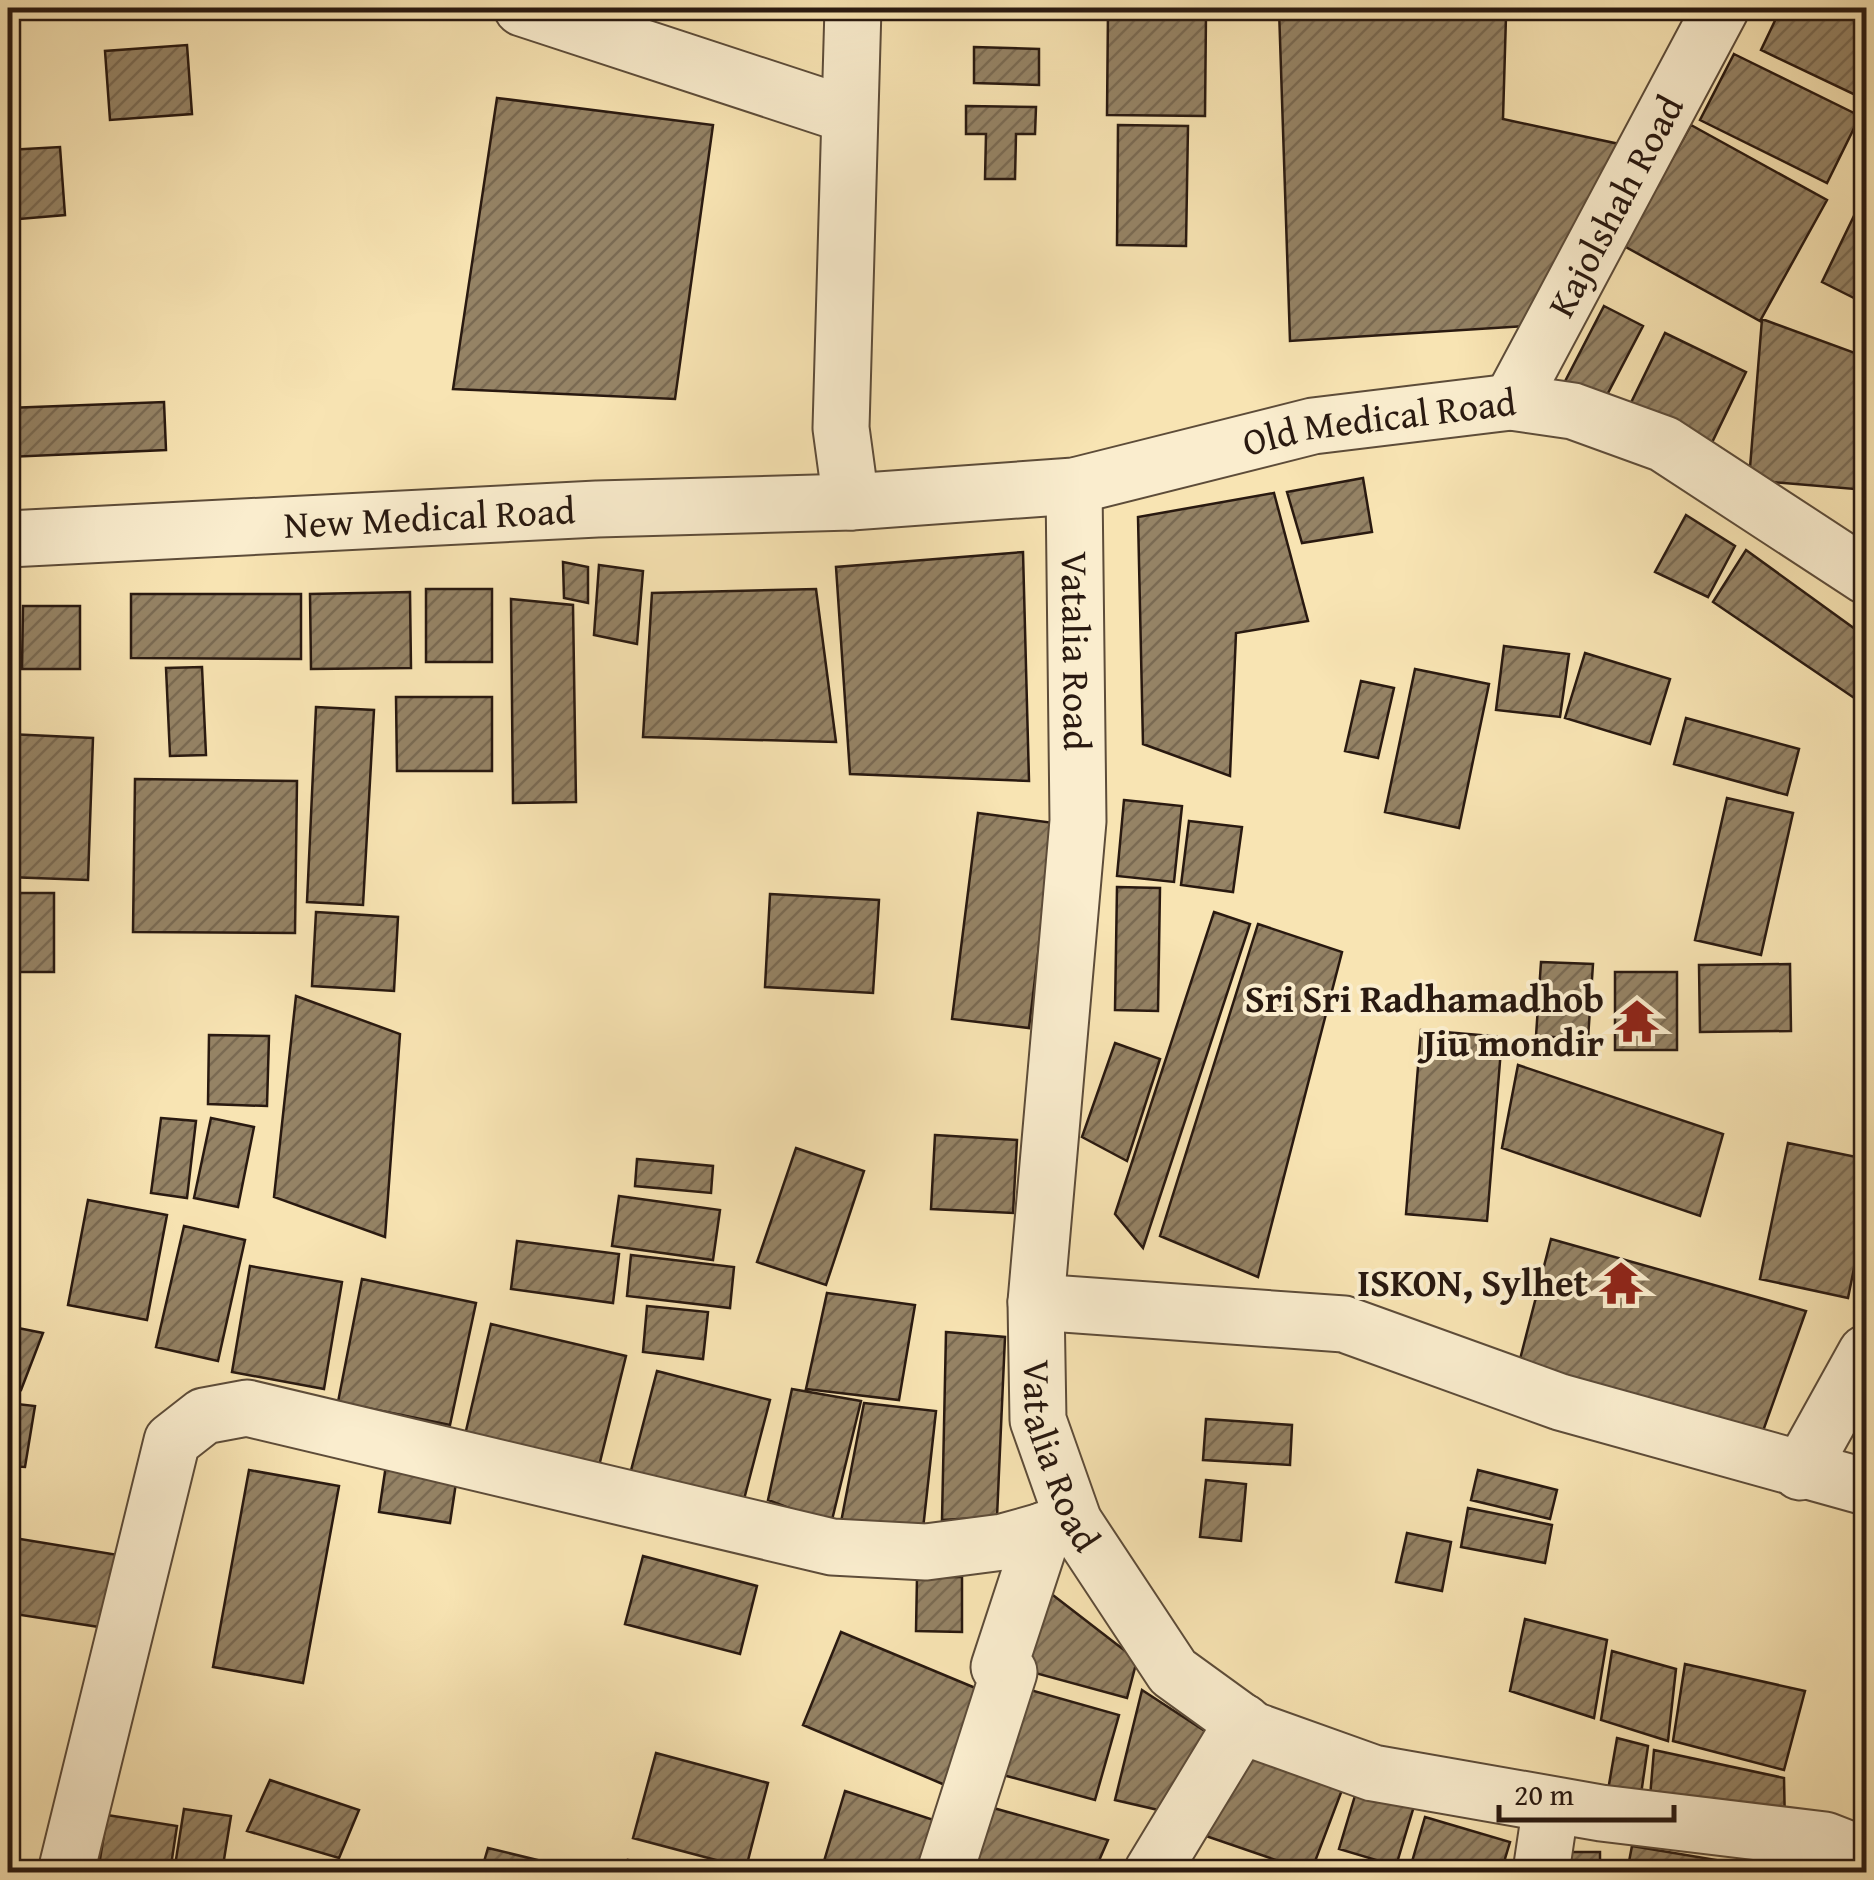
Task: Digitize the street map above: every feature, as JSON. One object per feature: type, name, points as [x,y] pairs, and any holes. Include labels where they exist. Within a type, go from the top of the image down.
[{"type":"street","points":[[522,8],[848,115]]},
{"type":"street","points":[[851,502],[842,428],[853,8]]},
{"type":"street","name":"Kajolshah Road","points":[[1511,402],[1721,8]]},
{"type":"street","name":"Old Medical Road","points":[[851,502],[1074,486],[1313,426],[1511,402],[1573,411],[1664,444],[1866,576]]},
{"type":"street","name":"Vatalia Road","points":[[1074,486],[1078,821],[1036,1302],[1038,1420],[1059,1526],[1173,1672],[1243,1722],[1372,1773],[1551,1804],[1825,1840],[1866,1856]]},
{"type":"street","name":"New Medical Road","points":[[8,539],[598,509],[851,502]]},
{"type":"street","points":[[1036,1302],[1344,1324],[1560,1402],[1866,1488]]},
{"type":"street","points":[[1800,1472],[1866,1352]]},
{"type":"street","points":[[66,1872],[172,1441],[204,1416],[246,1408],[832,1547],[926,1552],[1003,1542],[1059,1526]]},
{"type":"street","points":[[945,1872],[1009,1672],[999,1667],[1059,1526]]},
{"type":"street","points":[[1152,1872],[1243,1722]]},
{"type":"street","points":[[1541,1872],[1551,1804]]},
{"type":"building","points":[[1781,8],[1866,8],[1866,100],[1761,50]]},
{"type":"building","points":[[1279,9],[1506,16],[1503,119],[1619,144],[1527,326],[1290,341]]},
{"type":"building","points":[[1108,11],[1206,13],[1205,116],[1107,115]]},
{"type":"building","points":[[187,45],[192,114],[110,120],[105,51]]},
{"type":"building","points":[[974,47],[1039,49],[1039,85],[974,83]]},
{"type":"building","points":[[1734,54],[1860,116],[1827,183],[1700,120]]},
{"type":"building","points":[[497,98],[713,125],[675,399],[453,389]]},
{"type":"building","points":[[966,106],[1036,107],[1035,134],[1016,134],[1015,179],[985,179],[986,134],[966,134]]},
{"type":"building","points":[[1118,125],[1188,126],[1186,246],[1117,245]]},
{"type":"building","points":[[1691,125],[1827,200],[1760,321],[1624,246]]},
{"type":"building","points":[[60,147],[65,215],[8,220],[8,150]]},
{"type":"building","points":[[1866,191],[1866,304],[1822,282]]},
{"type":"building","points":[[1604,306],[1643,326],[1597,414],[1558,395]]},
{"type":"building","points":[[1762,319],[1866,357],[1866,490],[1749,480]]},
{"type":"building","points":[[1665,333],[1746,372],[1705,457],[1624,417]]},
{"type":"building","points":[[164,402],[166,450],[8,457],[8,408]]},
{"type":"building","points":[[1363,478],[1372,532],[1302,543],[1287,492]]},
{"type":"building","points":[[1274,493],[1308,621],[1236,633],[1230,776],[1143,744],[1138,517]]},
{"type":"building","points":[[1686,515],[1735,546],[1708,597],[1655,572]]},
{"type":"building","points":[[1746,550],[1866,637],[1866,706],[1713,602]]},
{"type":"building","points":[[1023,552],[1029,781],[850,774],[836,567]]},
{"type":"building","points":[[563,562],[588,567],[588,603],[564,598]]},
{"type":"building","points":[[599,565],[643,571],[637,644],[594,635]]},
{"type":"building","points":[[426,589],[492,589],[492,662],[426,662]]},
{"type":"building","points":[[816,589],[836,742],[643,737],[652,593]]},
{"type":"building","points":[[410,592],[411,668],[311,669],[310,594]]},
{"type":"building","points":[[131,594],[301,594],[301,659],[131,658]]},
{"type":"building","points":[[511,599],[573,605],[576,802],[513,803]]},
{"type":"building","points":[[8,600],[18,600],[19,680],[8,680]]},
{"type":"building","points":[[23,606],[80,606],[80,669],[22,669]]},
{"type":"building","points":[[1504,646],[1569,654],[1560,717],[1496,710]]},
{"type":"building","points":[[1585,653],[1670,679],[1650,744],[1565,718]]},
{"type":"building","points":[[202,667],[206,755],[170,756],[166,668]]},
{"type":"building","points":[[1415,669],[1489,684],[1459,828],[1385,812]]},
{"type":"building","points":[[1361,681],[1394,688],[1378,758],[1345,751]]},
{"type":"building","points":[[396,697],[492,697],[492,771],[397,771]]},
{"type":"building","points":[[316,707],[374,710],[363,905],[307,902]]},
{"type":"building","points":[[1686,718],[1799,749],[1787,795],[1674,764]]},
{"type":"building","points":[[8,734],[93,738],[88,880],[8,877]]},
{"type":"building","points":[[135,779],[297,781],[295,933],[133,932]]},
{"type":"building","points":[[1727,798],[1793,813],[1761,955],[1695,940]]},
{"type":"building","points":[[1124,800],[1182,806],[1174,882],[1117,876]]},
{"type":"building","points":[[978,813],[1054,823],[1029,1028],[952,1019]]},
{"type":"building","points":[[1189,821],[1242,827],[1233,892],[1181,885]]},
{"type":"building","points":[[1117,887],[1160,888],[1158,1011],[1115,1010]]},
{"type":"building","points":[[8,893],[54,893],[54,972],[8,972]]},
{"type":"building","points":[[770,894],[879,900],[873,993],[765,987]]},
{"type":"building","points":[[316,912],[398,917],[394,991],[312,986]]},
{"type":"building","points":[[1214,912],[1250,924],[1143,1248],[1115,1214]]},
{"type":"building","points":[[1258,924],[1342,952],[1258,1277],[1160,1236]]},
{"type":"building","points":[[1541,962],[1593,964],[1588,1039],[1536,1036]]},
{"type":"building","points":[[1790,964],[1791,1031],[1700,1032],[1699,965]]},
{"type":"building","points":[[1615,972],[1677,972],[1677,1050],[1615,1050]]},
{"type":"building","points":[[296,996],[400,1034],[385,1237],[274,1197]]},
{"type":"building","points":[[1421,1030],[1502,1037],[1487,1221],[1406,1214]]},
{"type":"building","points":[[209,1035],[269,1036],[267,1106],[208,1104]]},
{"type":"building","points":[[1115,1043],[1160,1059],[1127,1161],[1082,1137]]},
{"type":"building","points":[[1518,1065],[1723,1134],[1700,1216],[1502,1148]]},
{"type":"building","points":[[161,1118],[196,1121],[187,1198],[151,1193]]},
{"type":"building","points":[[211,1118],[254,1127],[238,1207],[194,1198]]},
{"type":"building","points":[[935,1135],[1017,1140],[1013,1213],[931,1209]]},
{"type":"building","points":[[1788,1143],[1866,1159],[1866,1209],[1848,1298],[1760,1279]]},
{"type":"building","points":[[796,1148],[864,1171],[826,1285],[757,1262]]},
{"type":"building","points":[[637,1159],[713,1166],[711,1193],[635,1186]]},
{"type":"building","points":[[619,1196],[720,1210],[713,1260],[612,1246]]},
{"type":"building","points":[[88,1200],[167,1215],[147,1320],[68,1305]]},
{"type":"building","points":[[184,1226],[245,1240],[218,1361],[156,1347]]},
{"type":"building","points":[[1551,1239],[1806,1311],[1758,1445],[1517,1371]]},
{"type":"building","points":[[517,1241],[619,1254],[613,1303],[511,1289]]},
{"type":"building","points":[[631,1255],[734,1267],[730,1308],[627,1296]]},
{"type":"building","points":[[250,1266],[342,1282],[324,1389],[232,1372]]},
{"type":"building","points":[[362,1279],[476,1303],[450,1425],[338,1402]]},
{"type":"building","points":[[827,1293],[915,1305],[899,1400],[806,1389]]},
{"type":"building","points":[[647,1306],[708,1312],[703,1359],[643,1352]]},
{"type":"building","points":[[491,1324],[626,1356],[599,1466],[465,1435]]},
{"type":"building","points":[[8,1326],[43,1333],[21,1390],[8,1388]]},
{"type":"building","points":[[946,1332],[1005,1337],[997,1517],[942,1520]]},
{"type":"building","points":[[657,1371],[770,1400],[742,1507],[629,1478]]},
{"type":"building","points":[[792,1389],[861,1401],[831,1524],[768,1500]]},
{"type":"building","points":[[8,1403],[35,1406],[25,1467],[8,1466]]},
{"type":"building","points":[[864,1403],[936,1411],[923,1529],[841,1522]]},
{"type":"building","points":[[1206,1419],[1292,1425],[1290,1465],[1203,1460]]},
{"type":"building","points":[[386,1465],[457,1476],[450,1523],[379,1512]]},
{"type":"building","points":[[249,1470],[339,1486],[303,1683],[213,1667]]},
{"type":"building","points":[[1478,1470],[1557,1490],[1550,1519],[1471,1500]]},
{"type":"building","points":[[1206,1480],[1246,1484],[1241,1541],[1200,1537]]},
{"type":"building","points":[[1468,1508],[1552,1525],[1545,1563],[1461,1547]]},
{"type":"building","points":[[1407,1533],[1451,1542],[1442,1591],[1396,1582]]},
{"type":"building","points":[[8,1537],[124,1556],[112,1629],[8,1613]]},
{"type":"building","points":[[643,1556],[757,1586],[740,1654],[625,1624]]},
{"type":"building","points":[[917,1577],[962,1577],[962,1632],[916,1631]]},
{"type":"building","points":[[1036,1582],[1137,1660],[1127,1698],[1013,1667]]},
{"type":"building","points":[[1525,1619],[1607,1640],[1594,1718],[1510,1691]]},
{"type":"building","points":[[841,1632],[985,1692],[945,1785],[803,1725]]},
{"type":"building","points":[[8,1645],[18,1647],[8,1707]]},
{"type":"building","points":[[1612,1651],[1676,1669],[1668,1741],[1601,1720]]},
{"type":"building","points":[[1685,1664],[1805,1691],[1784,1770],[1673,1741]]},
{"type":"building","points":[[1016,1686],[1119,1715],[1095,1800],[992,1772]]},
{"type":"building","points":[[1142,1690],[1217,1739],[1180,1815],[1115,1800]]},
{"type":"building","points":[[1617,1738],[1648,1746],[1639,1808],[1606,1802]]},
{"type":"building","points":[[1231,1749],[1342,1790],[1311,1872],[1200,1834]]},
{"type":"building","points":[[1654,1750],[1784,1778],[1785,1827],[1649,1809]]},
{"type":"building","points":[[656,1753],[768,1783],[746,1868],[633,1838]]},
{"type":"building","points":[[270,1780],[359,1810],[339,1858],[247,1831]]},
{"type":"building","points":[[1357,1789],[1414,1806],[1396,1866],[1339,1849]]},
{"type":"building","points":[[845,1791],[949,1825],[935,1872],[836,1872],[822,1868]]},
{"type":"building","points":[[979,1804],[1108,1840],[1094,1872],[964,1872]]},
{"type":"building","points":[[184,1809],[231,1816],[222,1872],[174,1872]]},
{"type":"building","points":[[107,1815],[177,1826],[170,1872],[98,1872]]},
{"type":"building","points":[[1425,1817],[1510,1842],[1501,1872],[1409,1872]]},
{"type":"building","points":[[1632,1846],[1716,1860],[1714,1872],[1627,1872]]},
{"type":"building","points":[[488,1848],[587,1872],[481,1872]]},
{"type":"building","points":[[1548,1852],[1600,1852],[1600,1872],[1548,1872]]},
{"type":"building","points":[[628,1860],[709,1871],[709,1872],[627,1872]]},
{"type":"building","points":[[1172,1860],[1227,1872],[1167,1872]]},
{"type":"place","name":"Sri Sri Radhamadhob Jiu mondir","points":[[1637,1021]]},
{"type":"place","name":"ISKON, Sylhet","points":[[1621,1283]]}]
